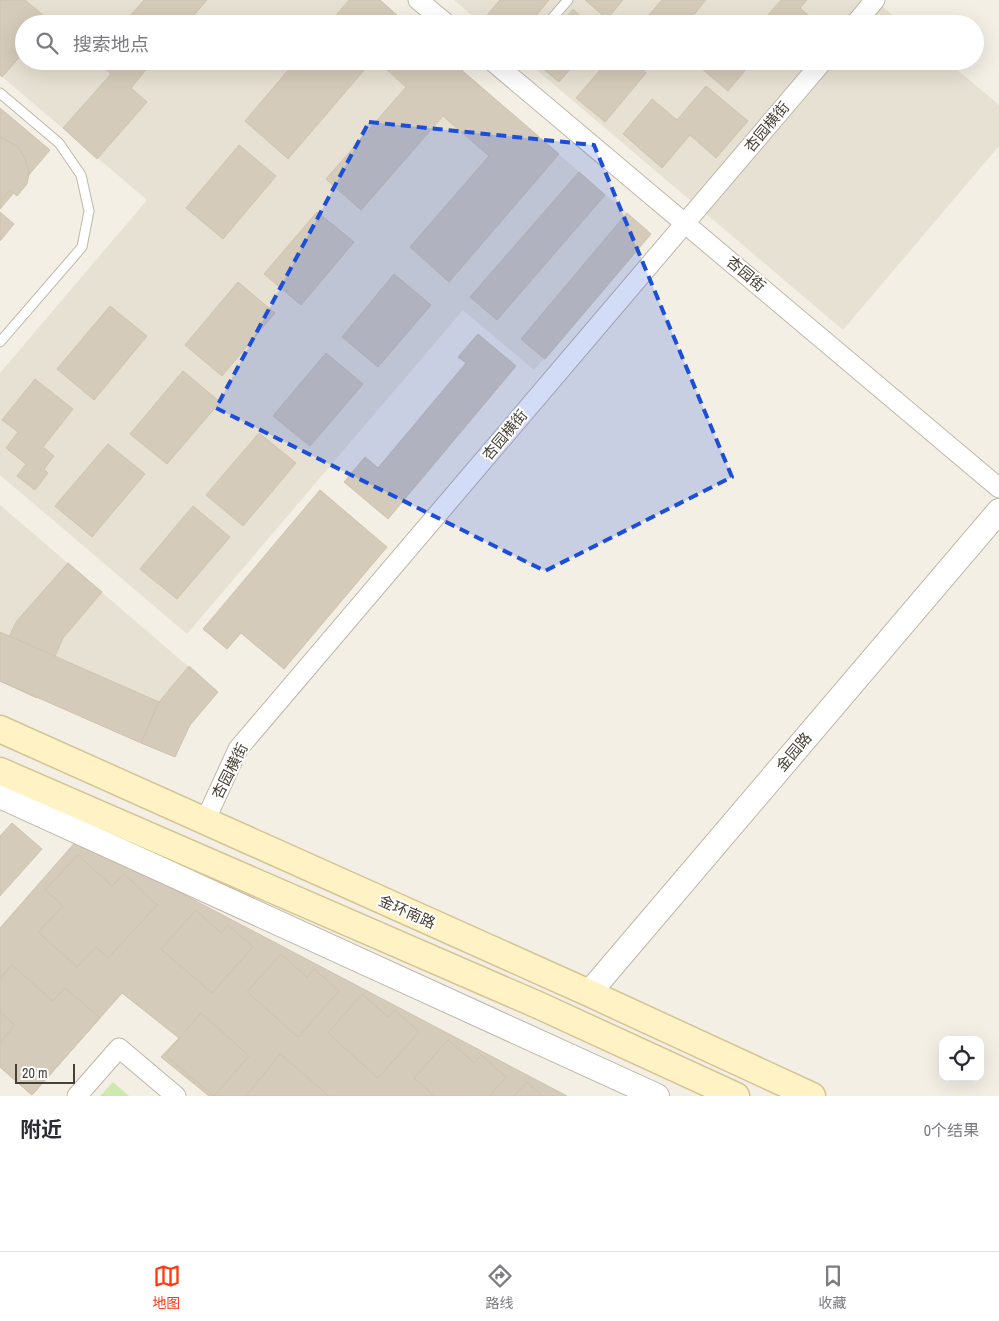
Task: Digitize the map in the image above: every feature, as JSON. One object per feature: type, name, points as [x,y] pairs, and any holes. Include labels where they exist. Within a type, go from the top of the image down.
[{"type":"main road","name":"金环南路","points":[[0,729],[588,993],[812,1096]]},
{"type":"main road","points":[[0,771],[538,1005],[736,1096]]},
{"type":"street","points":[[862,15],[875,0]]},
{"type":"street","points":[[425,2],[438,15]]},
{"type":"street","name":"杏园街","points":[[503,70],[999,488]]},
{"type":"street","name":"杏园横街","points":[[206,821],[238,749],[815,70]]},
{"type":"street","name":"金园路","points":[[588,993],[999,511]]},
{"type":"street","points":[[0,796],[657,1096]]},
{"type":"street","points":[[77,1096],[119,1048],[176,1096]]},
{"type":"lane","points":[[555,15],[568,0]]},
{"type":"lane","points":[[0,93],[59,143],[82,175],[89,211],[82,247],[0,342]]},
{"type":"highlighted area","points":[[369,122],[594,145],[732,477],[545,571],[216,408]]},
{"type":"shaded area","points":[[0,0],[380,0],[397,15],[15,15],[15,70],[461,70],[651,234],[534,370],[463,310],[187,634],[0,475],[0,373],[147,200],[0,75]]},
{"type":"shaded area","points":[[454,0],[875,0],[892,15],[472,15]]},
{"type":"shaded area","points":[[537,70],[958,70],[999,105],[999,146],[843,330]]},
{"type":"shaded area","points":[[0,505],[218,692],[190,725],[0,680]]},
{"type":"green space","points":[[113,1082],[129,1096],[100,1096]]},
{"type":"building","points":[[0,0],[25,0],[43,15],[15,15],[15,62],[2,77],[0,75]]},
{"type":"building","points":[[144,0],[207,0],[194,15],[131,15]]},
{"type":"building","points":[[349,0],[380,0],[397,15],[336,15]]},
{"type":"building","points":[[500,0],[549,0],[536,15],[487,15]]},
{"type":"building","points":[[585,0],[623,0],[610,15],[602,15]]},
{"type":"building","points":[[662,0],[706,0],[694,15],[649,15]]},
{"type":"building","points":[[781,0],[807,0],[800,8],[808,15],[768,15]]},
{"type":"building","points":[[573,9],[579,15],[568,15]]},
{"type":"building","points":[[106,70],[146,70],[131,88],[147,102],[97,159],[63,128],[111,74]]},
{"type":"building","points":[[288,70],[364,70],[288,159],[245,121]]},
{"type":"building","points":[[387,70],[461,70],[559,154],[449,282],[410,247],[489,156],[443,116],[361,210],[326,179],[406,87]]},
{"type":"building","points":[[545,70],[569,70],[559,82]]},
{"type":"building","points":[[600,70],[643,70],[646,73],[605,122],[576,98]]},
{"type":"building","points":[[704,70],[746,70],[728,91]]},
{"type":"building","points":[[706,86],[748,121],[716,158],[690,135],[662,168],[623,134],[652,99],[677,120]]},
{"type":"building","points":[[0,108],[50,150],[0,209]]},
{"type":"building","points":[[0,137],[17,146],[25,158],[29,174],[27,184],[17,196],[10,190],[0,202]]},
{"type":"building","points":[[239,145],[276,176],[223,239],[186,208]]},
{"type":"building","points":[[579,172],[605,195],[497,320],[470,297]]},
{"type":"building","points":[[0,212],[14,224],[0,241]]},
{"type":"building","points":[[317,212],[354,242],[301,305],[264,274]]},
{"type":"building","points":[[627,213],[651,234],[545,359],[521,339]]},
{"type":"building","points":[[394,274],[431,305],[378,367],[342,337]]},
{"type":"building","points":[[238,282],[275,313],[222,376],[185,345]]},
{"type":"building","points":[[110,306],[147,336],[94,400],[57,369]]},
{"type":"building","points":[[478,334],[516,366],[388,519],[344,482],[365,457],[378,468],[466,363],[458,357]]},
{"type":"building","points":[[326,353],[363,384],[310,446],[273,416]]},
{"type":"building","points":[[183,371],[220,402],[167,464],[130,434]]},
{"type":"building","points":[[35,379],[73,409],[43,447],[54,456],[44,469],[48,473],[35,490],[17,476],[26,464],[6,448],[18,432],[2,420]]},
{"type":"building","points":[[259,433],[296,463],[243,526],[206,495]]},
{"type":"building","points":[[108,444],[145,474],[92,537],[55,506]]},
{"type":"building","points":[[320,490],[387,547],[284,669],[241,633],[227,649],[203,629]]},
{"type":"building","points":[[193,506],[230,537],[177,599],[140,569]]},
{"type":"building","points":[[68,563],[102,592],[63,638],[37,698],[0,681],[0,656],[16,622]]},
{"type":"building","points":[[0,632],[159,702],[141,743],[0,681]]},
{"type":"building","points":[[189,666],[218,692],[190,725],[175,757],[141,743],[159,702]]},
{"type":"building","points":[[12,823],[42,849],[0,896],[0,836]]},
{"type":"building","points":[[78,839],[567,1096],[209,1096],[161,1057],[179,1038],[122,993],[32,1095],[0,1067],[0,928]]},
{"type":"building","points":[[78,855],[112,886],[124,874],[157,905],[108,958],[96,947],[77,967],[38,932],[63,906],[45,890]]},
{"type":"building","points":[[196,910],[221,933],[228,925],[253,947],[212,993],[161,949]]},
{"type":"building","points":[[281,954],[307,977],[314,969],[339,991],[298,1037],[247,992]]},
{"type":"building","points":[[12,965],[53,1001],[65,988],[100,1018],[32,1095],[0,1067],[0,1043],[15,1025],[0,1012],[0,979]]},
{"type":"building","points":[[362,994],[388,1017],[395,1010],[419,1032],[378,1078],[328,1033]]},
{"type":"building","points":[[201,1013],[249,1056],[214,1096],[165,1055]]},
{"type":"building","points":[[448,1040],[474,1063],[481,1055],[506,1077],[489,1096],[434,1096],[414,1078]]},
{"type":"building","points":[[280,1054],[329,1096],[246,1096]]},
{"type":"building","points":[[527,1082],[542,1096],[514,1096]]}]
